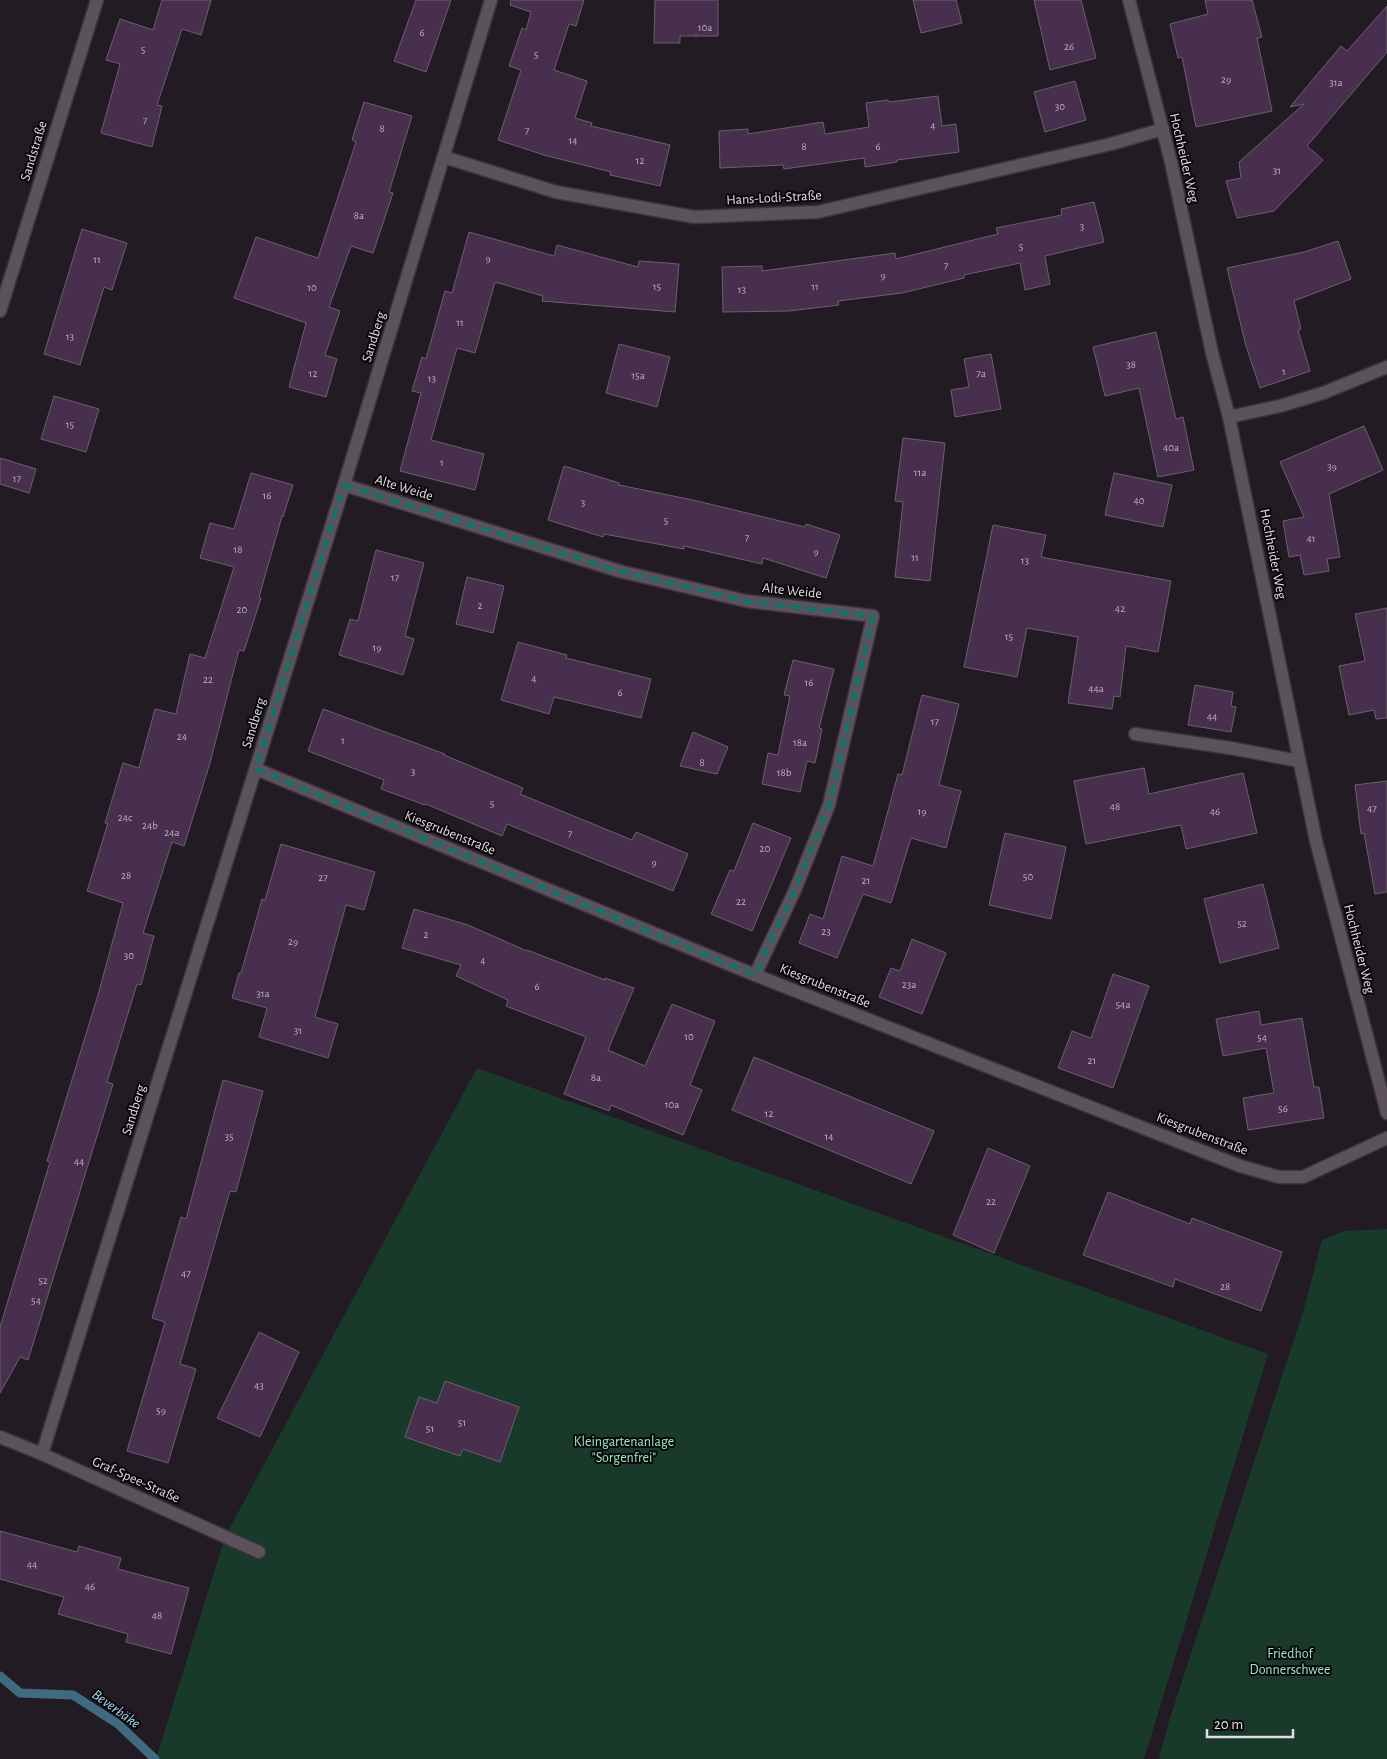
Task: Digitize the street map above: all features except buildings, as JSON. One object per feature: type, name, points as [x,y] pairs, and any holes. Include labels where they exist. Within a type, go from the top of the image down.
[{"type":"street","name":"Sandstraße","points":[[0,311],[98,0]]},
{"type":"street","name":"Sandberg","points":[[42,1454],[344,485],[491,0]]},
{"type":"street","name":"Hochheider Weg","points":[[1129,0],[1163,129],[1212,353],[1229,417],[1316,841],[1387,1113]]},
{"type":"street","name":"Hans-Lodi-Straße","points":[[444,157],[556,192],[694,217],[818,212],[1111,144],[1163,129]]},
{"type":"street","points":[[1229,417],[1280,406],[1323,393],[1387,366]]},
{"type":"street","name":"Alte Weide","points":[[344,485],[619,571],[746,601],[873,616],[829,804],[796,890],[755,975]]},
{"type":"street","points":[[1135,734],[1230,748],[1299,761]]},
{"type":"street","name":"Kiesgrubenstraße","points":[[256,769],[755,975],[1240,1166],[1279,1177],[1303,1177],[1387,1138]]},
{"type":"street","name":"Graf-Spee-Straße","points":[[0,1437],[42,1454],[259,1552]]},
{"type":"highlighted area","points":[[344,485],[619,571],[746,601],[873,616],[829,805],[795,890],[755,975],[256,769]]},
{"type":"green space","name":"Kleingartenanlage \"Sorgenfrei\"","points":[[477,1068],[1268,1354],[1144,1759],[156,1759],[225,1537]]},
{"type":"green space","name":"Friedhof Donnerschwee","points":[[1387,1229],[1387,1759],[1159,1759],[1169,1721],[1304,1309],[1322,1240],[1344,1231]]},
{"type":"waterway","name":"Beverbäke","points":[[0,1676],[20,1693],[73,1695],[118,1724],[155,1759]]}]
